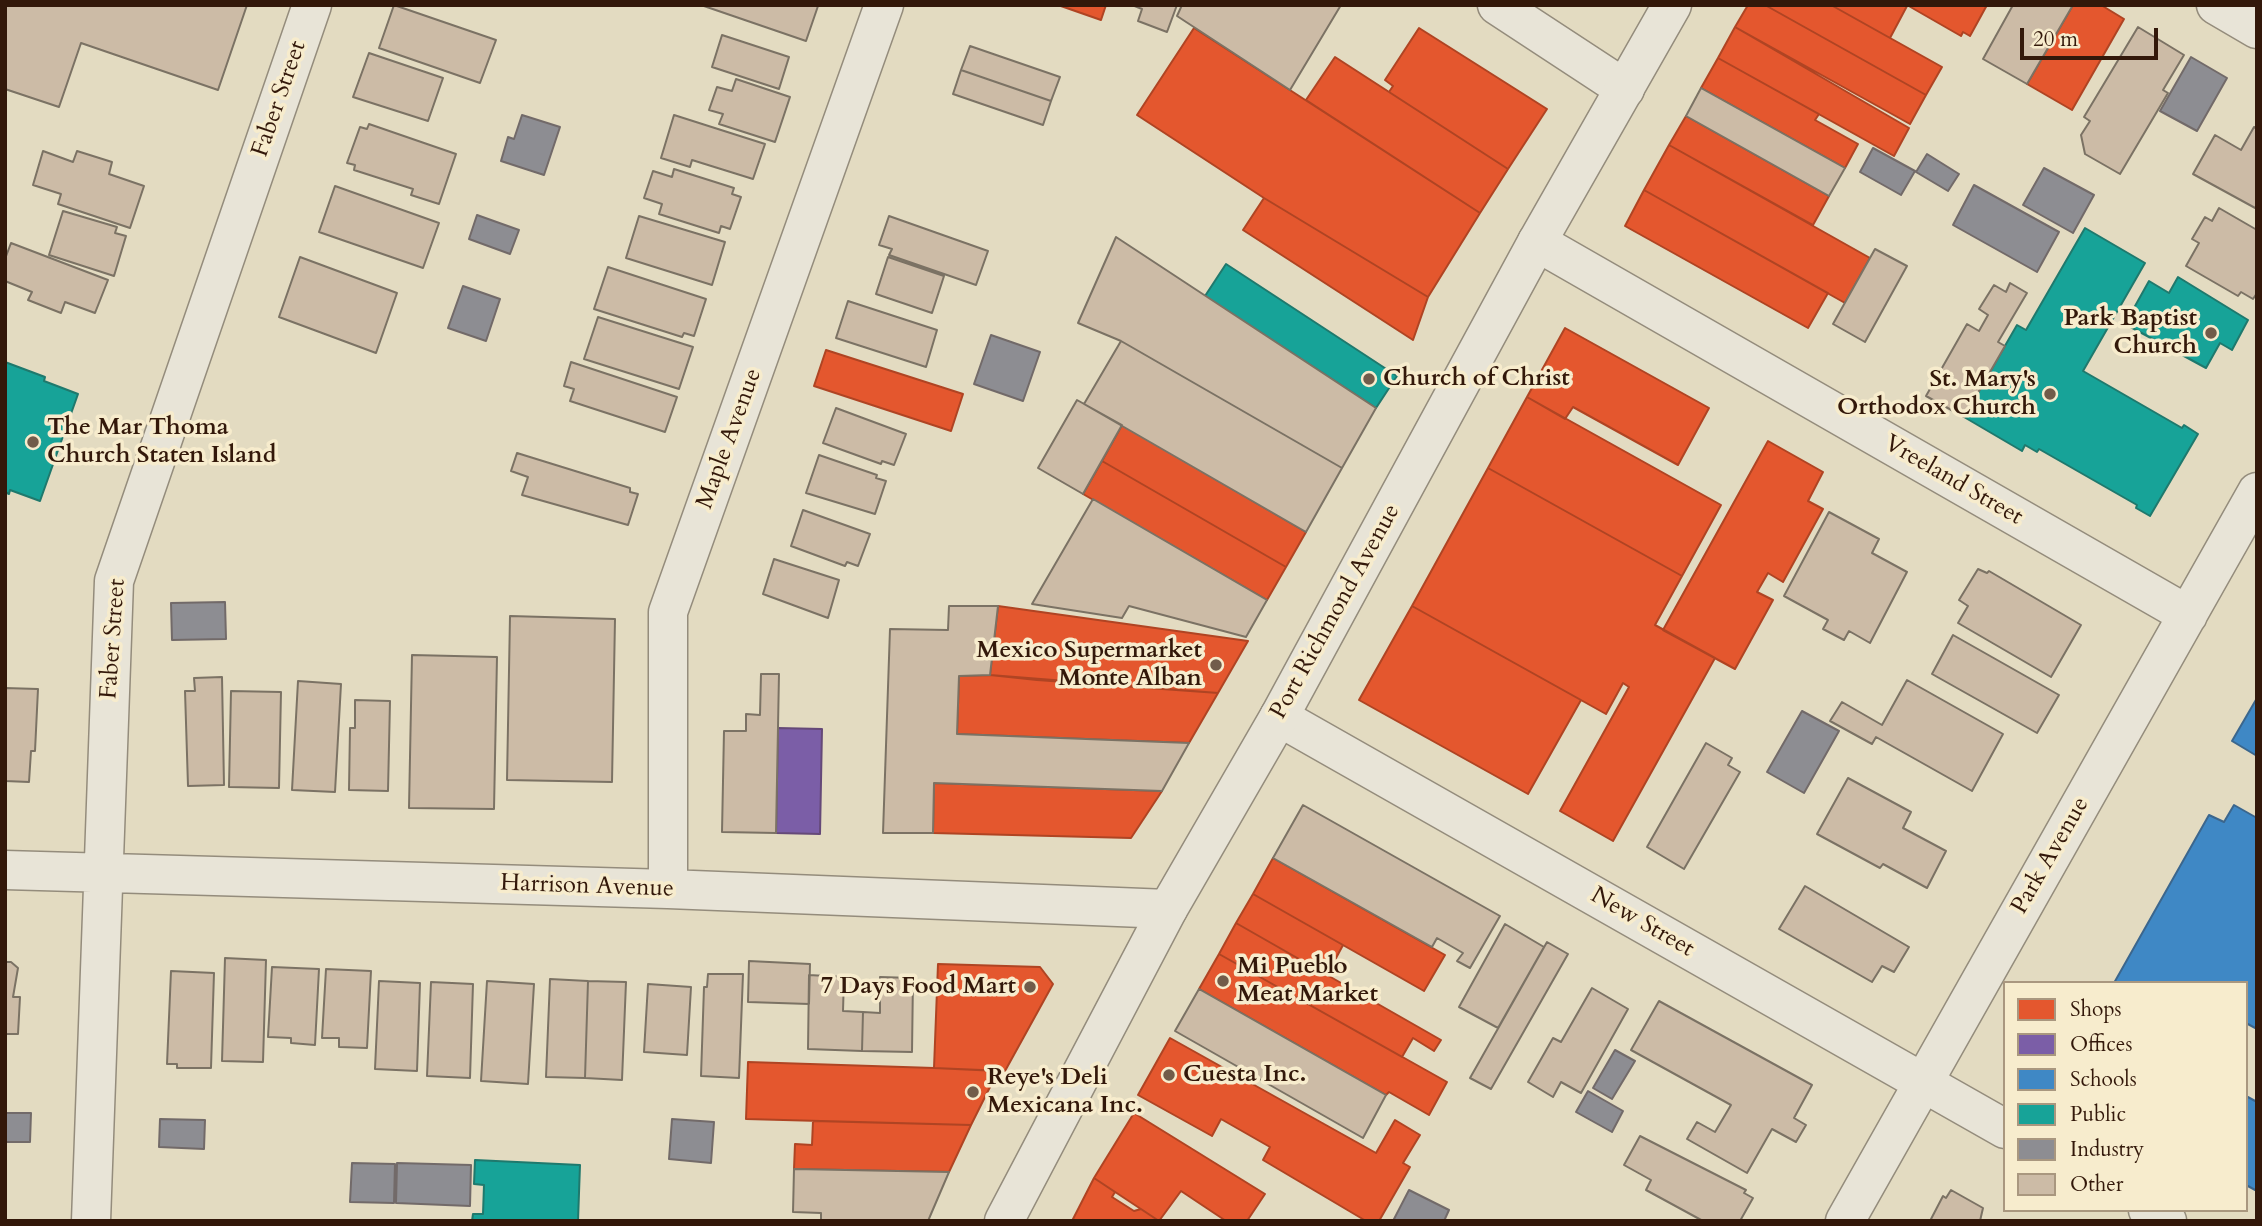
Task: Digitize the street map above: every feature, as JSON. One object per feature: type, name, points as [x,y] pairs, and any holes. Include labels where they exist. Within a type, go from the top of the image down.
[{"type":"street","name":"Faber Street","points":[[92,1221],[114,581],[312,5]]},
{"type":"street","name":"Maple Avenue","points":[[668,890],[668,612],[884,5]]},
{"type":"street","points":[[1496,5],[1625,89]]},
{"type":"street","name":"Port Richmond Avenue","points":[[1004,1221],[1168,909],[1279,717],[1537,242],[1672,5]]},
{"type":"street","points":[[2216,5],[2257,29]]},
{"type":"street","name":"Vreeland Street","points":[[1537,242],[2188,615]]},
{"type":"street","name":"Park Avenue","points":[[1844,1221],[2257,492]]},
{"type":"street","name":"New Street","points":[[1279,717],[2003,1128]]},
{"type":"street","name":"Harrison Avenue","points":[[5,870],[668,890],[1168,909]]},
{"type":"street","points":[[2151,1212],[2167,1221]]},
{"type":"building: Shops","points":[[1058,5],[1106,5],[1101,20]]},
{"type":"building: Shops","points":[[1748,5],[1765,5],[1926,95],[1910,124],[1735,27]]},
{"type":"building: Shops","points":[[1765,5],[1831,5],[1942,67],[1926,95]]},
{"type":"building: Shops","points":[[1831,5],[1907,5],[1907,6],[1890,38]]},
{"type":"building: Shops","points":[[1907,5],[1987,5],[1970,36],[1963,32],[1961,36]]},
{"type":"building: Shops","points":[[2073,5],[2101,5],[2124,19],[2072,110],[2027,84]]},
{"type":"building: Shops","points":[[1735,27],[1909,128],[1894,156],[1718,58]]},
{"type":"building: Shops","points":[[1194,28],[1480,213],[1428,297],[1264,198],[1137,115]]},
{"type":"building: Shops","points":[[1419,28],[1547,109],[1508,169],[1389,92],[1393,86],[1385,80]]},
{"type":"building: Shops","points":[[1335,57],[1508,169],[1480,213],[1306,100]]},
{"type":"building: Shops","points":[[1718,58],[1819,114],[1815,120],[1858,144],[1845,168],[1701,88]]},
{"type":"building: Shops","points":[[1686,116],[1829,196],[1813,225],[1669,145]]},
{"type":"building: Shops","points":[[1669,145],[1870,258],[1845,303],[1644,190]]},
{"type":"building: Shops","points":[[1644,190],[1828,293],[1808,328],[1625,226]]},
{"type":"building: Shops","points":[[1264,198],[1428,297],[1413,340],[1243,230]]},
{"type":"building: Shops","points":[[1565,328],[1709,408],[1678,465],[1573,407],[1565,419],[1527,397]]},
{"type":"building: Shops","points":[[826,350],[963,394],[951,431],[814,386]]},
{"type":"building: Shops","points":[[1527,397],[1721,505],[1682,576],[1488,468]]},
{"type":"building: Shops","points":[[1122,425],[1306,532],[1286,567],[1102,461]]},
{"type":"building: Shops","points":[[1768,441],[1823,472],[1808,501],[1823,509],[1783,582],[1768,573],[1757,592],[1773,600],[1735,669],[1663,630]]},
{"type":"building: Shops","points":[[1102,461],[1286,567],[1267,600],[1083,494]]},
{"type":"building: Shops","points":[[1488,468],[1682,576],[1655,625],[1715,658],[1613,841],[1560,811],[1629,687],[1623,683],[1606,714],[1412,606]]},
{"type":"building: Shops","points":[[998,606],[1248,641],[1218,693],[990,675]]},
{"type":"building: Shops","points":[[1412,606],[1581,700],[1528,794],[1359,700]]},
{"type":"building: Shops","points":[[990,675],[1218,693],[1189,743],[957,734],[959,676]]},
{"type":"building: Shops","points":[[934,783],[1162,791],[1131,838],[933,833]]},
{"type":"building: Shops","points":[[1273,858],[1445,955],[1424,991],[1253,894]]},
{"type":"building: Shops","points":[[1253,894],[1343,945],[1327,975],[1236,923]]},
{"type":"building: Shops","points":[[1236,923],[1441,1040],[1434,1051],[1413,1038],[1402,1057],[1219,954]]},
{"type":"building: Shops","points":[[1219,954],[1447,1082],[1429,1115],[1389,1092],[1386,1095],[1199,989]]},
{"type":"building: Shops","points":[[938,964],[1040,967],[1053,984],[1005,1071],[934,1068]]},
{"type":"building: Shops","points":[[1170,1038],[1376,1153],[1395,1120],[1420,1135],[1403,1163],[1410,1167],[1379,1221],[1366,1221],[1263,1160],[1270,1147],[1221,1119],[1212,1136],[1138,1095]]},
{"type":"building: Shops","points":[[748,1062],[998,1071],[971,1125],[746,1119]]},
{"type":"building: Shops","points":[[1134,1113],[1265,1194],[1247,1221],[1226,1221],[1181,1191],[1159,1221],[1094,1178]]},
{"type":"building: Shops","points":[[813,1121],[971,1125],[949,1172],[794,1169],[795,1144],[812,1145]]},
{"type":"building: Shops","points":[[1094,1178],[1115,1192],[1112,1197],[1134,1211],[1141,1209],[1159,1221],[1072,1221]]},
{"type":"building: Offices","points":[[778,728],[822,729],[820,834],[776,833]]},
{"type":"building: Schools","points":[[2257,698],[2257,756],[2232,741]]},
{"type":"building: Schools","points":[[2234,805],[2257,818],[2257,1029],[2248,1024],[2248,981],[2115,981],[2209,815],[2224,822]]},
{"type":"building: Schools","points":[[2248,1097],[2257,1102],[2257,1191],[2248,1186]]},
{"type":"building: Public","name":"St. Mary's Orthodox Church","points":[[2085,228],[2145,263],[2083,371],[2182,428],[2184,425],[2198,434],[2150,516],[2136,508],[2137,505],[2039,449],[2037,452],[2025,445],[2022,451],[1964,417],[2017,325],[2026,330]]},
{"type":"building: Public","points":[[1226,264],[1397,376],[1376,408],[1205,296]]},
{"type":"building: Public","points":[[2178,277],[2248,320],[2232,350],[2220,343],[2206,368],[2125,324],[2149,281],[2169,293]]},
{"type":"building: Public","name":"The Mar Thoma Church Staten Island","points":[[5,362],[45,377],[44,381],[78,394],[40,501],[10,490],[9,494],[5,492]]},
{"type":"building: Public","points":[[475,1160],[580,1165],[578,1221],[472,1221],[473,1214],[483,1214],[484,1185],[474,1184]]},
{"type":"building: Industry","points":[[2191,57],[2227,78],[2197,131],[2160,111]]},
{"type":"building: Industry","points":[[522,115],[560,127],[544,175],[501,161],[508,137],[514,139]]},
{"type":"building: Industry","points":[[1873,148],[1915,171],[1901,195],[1860,172]]},
{"type":"building: Industry","points":[[1927,154],[1959,174],[1948,191],[1916,172]]},
{"type":"building: Industry","points":[[2044,168],[2094,195],[2073,233],[2023,205]]},
{"type":"building: Industry","points":[[1974,185],[2059,232],[2037,272],[1953,225]]},
{"type":"building: Industry","points":[[477,215],[519,230],[510,254],[469,239]]},
{"type":"building: Industry","points":[[463,286],[500,299],[486,341],[448,328]]},
{"type":"building: Industry","points":[[991,335],[1040,352],[1023,401],[974,384]]},
{"type":"building: Industry","points":[[225,602],[226,639],[172,640],[171,603]]},
{"type":"building: Industry","points":[[1802,711],[1839,731],[1804,793],[1767,772]]},
{"type":"building: Industry","points":[[1615,1050],[1635,1061],[1612,1099],[1593,1088]]},
{"type":"building: Industry","points":[[1588,1091],[1623,1111],[1612,1132],[1576,1112]]},
{"type":"building: Industry","points":[[5,1113],[31,1113],[30,1142],[5,1142]]},
{"type":"building: Industry","points":[[160,1119],[205,1120],[204,1149],[159,1147]]},
{"type":"building: Industry","points":[[672,1119],[714,1122],[711,1163],[669,1159]]},
{"type":"building: Industry","points":[[352,1163],[395,1164],[394,1203],[350,1202]]},
{"type":"building: Industry","points":[[397,1163],[471,1165],[470,1206],[396,1203]]},
{"type":"building: Industry","points":[[1409,1190],[1449,1210],[1444,1221],[1393,1221]]},
{"type":"building: Other","points":[[5,5],[247,5],[218,90],[81,43],[59,107],[5,89]]},
{"type":"building: Other","points":[[394,5],[496,40],[480,83],[379,48]]},
{"type":"building: Other","points":[[701,5],[816,5],[818,6],[806,41]]},
{"type":"building: Other","points":[[1132,5],[1177,5],[1167,32],[1138,21],[1142,9]]},
{"type":"building: Other","points":[[1182,5],[1341,5],[1290,90],[1177,16]]},
{"type":"building: Other","points":[[2013,5],[2073,5],[2027,84],[1983,59]]},
{"type":"building: Other","points":[[2138,27],[2184,55],[2163,90],[2168,93],[2120,174],[2085,154],[2081,135],[2090,121],[2084,117]]},
{"type":"building: Other","points":[[722,35],[789,57],[779,89],[712,67]]},
{"type":"building: Other","points":[[970,46],[1060,77],[1051,101],[961,70]]},
{"type":"building: Other","points":[[369,53],[443,78],[428,121],[353,97]]},
{"type":"building: Other","points":[[961,70],[1051,101],[1043,125],[953,94]]},
{"type":"building: Other","points":[[736,79],[790,97],[775,142],[719,124],[723,114],[709,110],[717,87],[732,91]]},
{"type":"building: Other","points":[[1701,88],[1845,168],[1829,196],[1686,116]]},
{"type":"building: Other","points":[[674,115],[765,144],[753,179],[692,160],[690,167],[661,158]]},
{"type":"building: Other","points":[[369,124],[456,154],[439,204],[411,195],[413,189],[354,170],[355,165],[347,163],[360,127],[367,129]]},
{"type":"building: Other","points":[[2254,127],[2257,128],[2257,209],[2193,174],[2215,135],[2241,150]]},
{"type":"building: Other","points":[[43,151],[73,162],[77,151],[112,162],[109,174],[144,186],[130,228],[58,204],[61,194],[33,185]]},
{"type":"building: Other","points":[[674,169],[734,188],[732,194],[741,197],[730,229],[721,226],[719,233],[659,214],[662,204],[644,198],[653,171],[672,177]]},
{"type":"building: Other","points":[[335,186],[439,223],[423,268],[319,232]]},
{"type":"building: Other","points":[[2219,208],[2257,230],[2257,293],[2253,299],[2241,292],[2238,296],[2186,266],[2199,243],[2192,239],[2205,217],[2212,221]]},
{"type":"building: Other","points":[[63,211],[117,227],[115,233],[126,236],[114,276],[49,255]]},
{"type":"building: Other","points":[[639,216],[725,242],[712,285],[626,258]]},
{"type":"building: Other","points":[[889,216],[988,251],[976,285],[889,255],[892,249],[879,245]]},
{"type":"building: Other","points":[[1116,237],[1376,408],[1342,468],[1121,341],[1078,323]]},
{"type":"building: Other","points":[[11,243],[108,280],[95,313],[65,302],[61,313],[28,300],[32,292],[5,281],[5,259]]},
{"type":"building: Other","points":[[1875,249],[1907,266],[1865,342],[1833,324]]},
{"type":"building: Other","points":[[300,257],[397,293],[376,353],[279,317]]},
{"type":"building: Other","points":[[888,257],[944,276],[932,313],[876,294]]},
{"type":"building: Other","points":[[608,267],[706,299],[694,336],[684,333],[682,337],[594,309]]},
{"type":"building: Other","points":[[2010,283],[2027,293],[1998,342],[2005,346],[1964,417],[1926,396],[1967,324],[1979,331],[1988,315],[1979,309],[1994,285],[2006,292]]},
{"type":"building: Other","points":[[848,301],[937,330],[926,367],[836,338]]},
{"type":"building: Other","points":[[598,317],[693,347],[679,389],[584,359]]},
{"type":"building: Other","points":[[1121,341],[1342,468],[1306,532],[1084,404]]},
{"type":"building: Other","points":[[571,362],[677,397],[665,432],[570,401],[574,389],[564,386]]},
{"type":"building: Other","points":[[1077,400],[1122,425],[1083,494],[1038,468]]},
{"type":"building: Other","points":[[836,408],[906,434],[894,465],[882,461],[881,464],[823,443]]},
{"type":"building: Other","points":[[517,453],[630,488],[630,492],[638,494],[628,525],[522,495],[528,477],[511,471]]},
{"type":"building: Other","points":[[819,455],[877,475],[876,478],[886,481],[875,514],[806,493]]},
{"type":"building: Other","points":[[1093,499],[1267,600],[1246,637],[1129,606],[1122,618],[1032,604]]},
{"type":"building: Other","points":[[803,510],[870,534],[858,566],[847,562],[845,566],[791,546]]},
{"type":"building: Other","points":[[1829,512],[1879,539],[1872,553],[1907,572],[1870,643],[1849,631],[1844,640],[1823,629],[1828,620],[1784,596]]},
{"type":"building: Other","points":[[774,559],[839,580],[828,618],[763,594]]},
{"type":"building: Other","points":[[1978,569],[1987,573],[1989,571],[2081,625],[2051,677],[1958,623],[1968,606],[1959,600]]},
{"type":"building: Other","points":[[949,606],[998,606],[990,675],[959,676],[957,734],[1189,743],[1162,791],[934,783],[933,833],[883,833],[890,629],[948,630]]},
{"type":"building: Other","points":[[510,616],[615,619],[612,782],[507,780]]},
{"type":"building: Other","points":[[1953,635],[2059,695],[2037,733],[1932,674]]},
{"type":"building: Other","points":[[412,655],[497,657],[494,809],[409,808]]},
{"type":"building: Other","points":[[761,674],[779,674],[776,833],[722,832],[724,731],[746,731],[746,714],[760,715]]},
{"type":"building: Other","points":[[222,677],[224,785],[188,786],[185,691],[195,691],[194,678]]},
{"type":"building: Other","points":[[1907,680],[2003,734],[1972,791],[1876,737],[1872,744],[1830,721],[1842,702],[1882,725]]},
{"type":"building: Other","points":[[298,681],[341,684],[335,792],[292,790]]},
{"type":"building: Other","points":[[5,688],[38,689],[35,751],[31,751],[29,782],[5,781]]},
{"type":"building: Other","points":[[231,691],[281,692],[279,788],[229,787]]},
{"type":"building: Other","points":[[355,700],[390,701],[388,791],[349,790],[350,728],[355,728]]},
{"type":"building: Other","points":[[1706,743],[1732,758],[1728,765],[1740,772],[1684,869],[1647,847]]},
{"type":"building: Other","points":[[1848,778],[1911,812],[1903,828],[1946,851],[1927,888],[1883,864],[1880,868],[1817,834]]},
{"type":"building: Other","points":[[1303,805],[1500,916],[1470,968],[1457,961],[1463,953],[1437,938],[1432,947],[1273,858]]},
{"type":"building: Other","points":[[1805,886],[1909,947],[1894,972],[1882,966],[1872,982],[1779,929]]},
{"type":"building: Other","points":[[1505,924],[1544,947],[1498,1028],[1459,1007]]},
{"type":"building: Other","points":[[1547,942],[1568,954],[1491,1089],[1470,1078]]},
{"type":"building: Other","points":[[225,958],[266,960],[263,1062],[222,1061]]},
{"type":"building: Other","points":[[749,961],[810,964],[809,1004],[748,1002]]},
{"type":"building: Other","points":[[5,962],[11,962],[18,968],[13,997],[20,997],[18,1034],[5,1034]]},
{"type":"building: Other","points":[[272,967],[319,969],[315,1045],[291,1043],[291,1038],[268,1037]]},
{"type":"building: Other","points":[[326,969],[371,971],[367,1048],[339,1047],[339,1038],[322,1038]]},
{"type":"building: Other","points":[[171,971],[214,973],[211,1068],[177,1068],[177,1064],[167,1064]]},
{"type":"building: Other","points":[[708,974],[743,974],[739,1078],[701,1076],[704,987],[707,987]]},
{"type":"building: Other","points":[[809,975],[844,977],[843,1011],[863,1012],[862,1051],[808,1049]]},
{"type":"building: Other","points":[[880,977],[913,978],[912,1052],[862,1051],[863,1012],[880,1013]]},
{"type":"building: Other","points":[[550,979],[588,981],[585,1078],[546,1077]]},
{"type":"building: Other","points":[[379,981],[420,983],[417,1071],[375,1069]]},
{"type":"building: Other","points":[[487,981],[534,984],[528,1084],[481,1081]]},
{"type":"building: Other","points":[[588,981],[626,982],[622,1080],[585,1078]]},
{"type":"building: Other","points":[[431,982],[473,984],[470,1078],[427,1076]]},
{"type":"building: Other","points":[[648,984],[691,987],[687,1055],[644,1052]]},
{"type":"building: Other","points":[[1592,988],[1628,1009],[1581,1093],[1561,1082],[1553,1097],[1528,1082],[1553,1038],[1561,1042]]},
{"type":"building: Other","points":[[1199,989],[1386,1095],[1363,1138],[1175,1031]]},
{"type":"building: Other","points":[[1659,1001],[1812,1085],[1794,1118],[1806,1125],[1796,1142],[1772,1129],[1747,1173],[1687,1139],[1697,1122],[1715,1132],[1731,1105],[1631,1050]]},
{"type":"building: Other","points":[[1640,1136],[1746,1190],[1744,1193],[1753,1198],[1740,1221],[1703,1221],[1646,1190],[1651,1180],[1624,1165]]},
{"type":"building: Other","points":[[794,1169],[949,1172],[928,1221],[821,1221],[821,1213],[793,1212]]},
{"type":"building: Other","points":[[1951,1190],[1983,1208],[1980,1221],[1930,1221],[1943,1196],[1946,1198]]},
{"type":"place","name":"Park Baptist Church","points":[[2211,333]]},
{"type":"place","name":"Church of Christ","points":[[1369,379]]},
{"type":"place","name":"St. Mary's Orthodox Church","points":[[2050,394]]},
{"type":"place","name":"The Mar Thoma Church Staten Island","points":[[33,442]]},
{"type":"place","name":"Mexico Supermarket Monte Alban","points":[[1216,665]]},
{"type":"place","name":"Mi Pueblo Meat Market","points":[[1223,981]]},
{"type":"place","name":"7 Days Food Mart","points":[[1030,987]]},
{"type":"place","name":"Cuesta Inc.","points":[[1169,1075]]},
{"type":"place","name":"Reye's Deli Mexicana Inc.","points":[[973,1092]]}]
